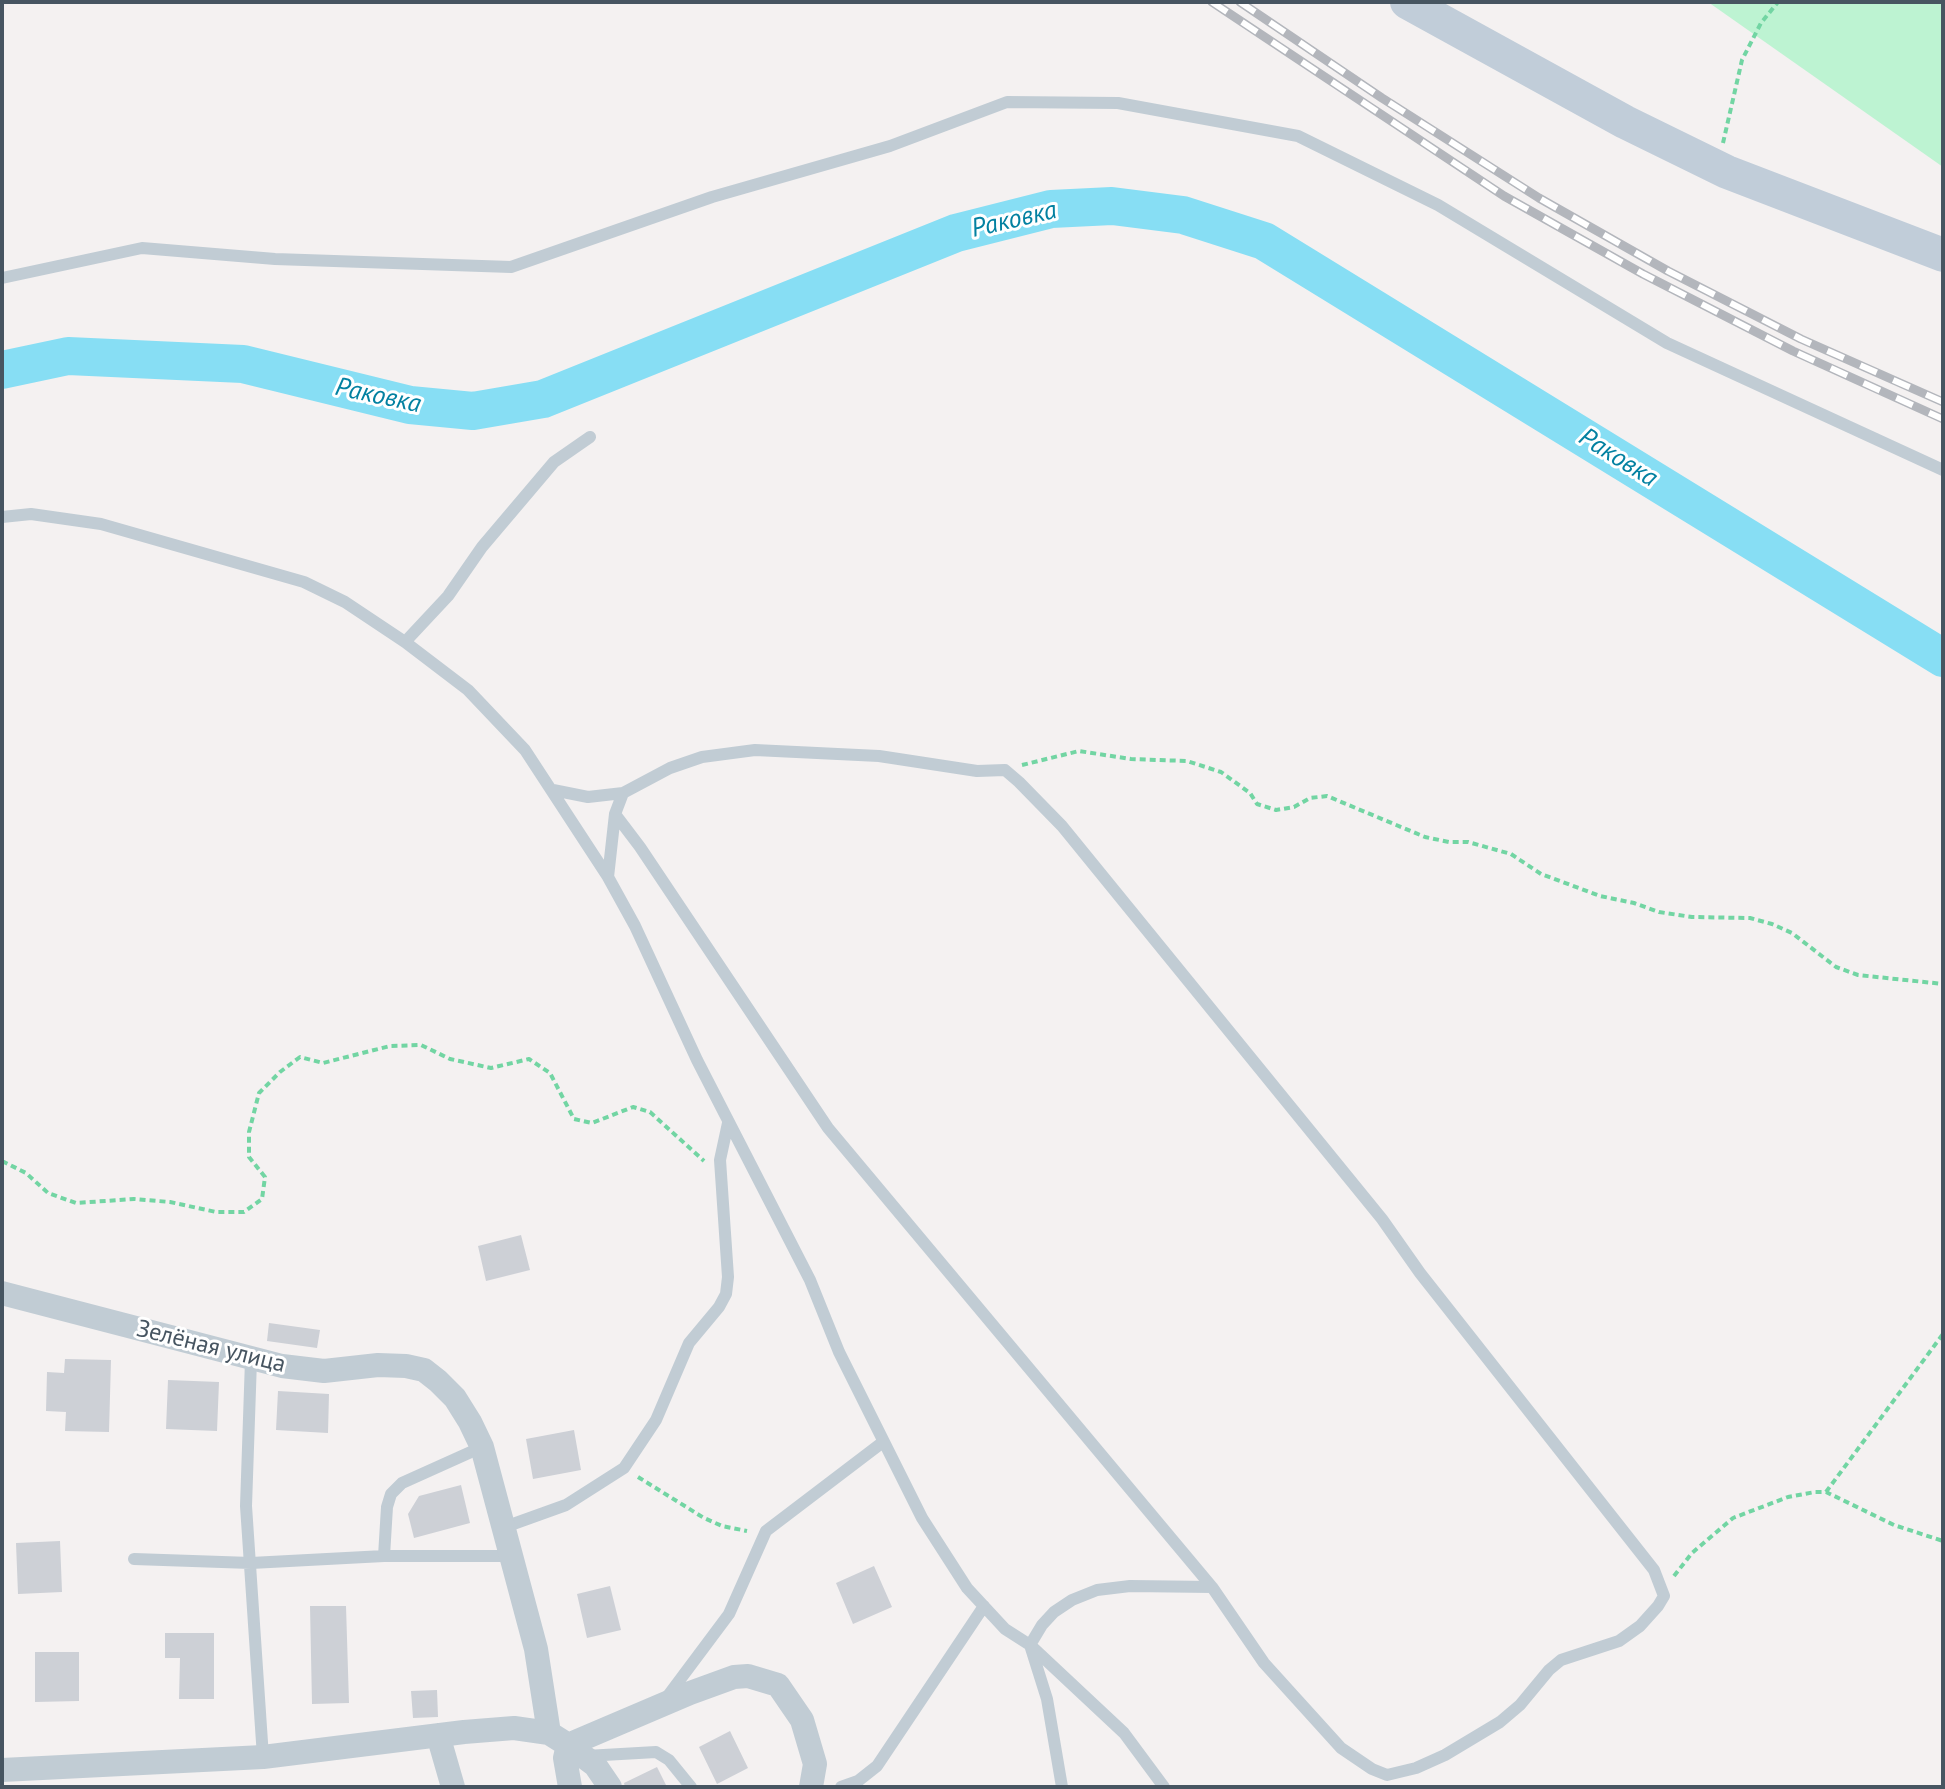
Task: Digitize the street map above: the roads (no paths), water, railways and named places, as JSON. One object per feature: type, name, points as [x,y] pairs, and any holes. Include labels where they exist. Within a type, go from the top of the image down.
[{"type":"main road","points":[[1407,2],[1625,122],[1703,160],[1795,199],[1943,255]]},
{"type":"street","name":"Зелёная улица","points":[[2,1293],[251,1360],[304,1371],[378,1365],[424,1370],[455,1398],[482,1447]]},
{"type":"street","points":[[482,1447],[536,1649],[567,1745],[565,1758],[570,1787]]},
{"type":"street","points":[[567,1745],[734,1677],[748,1676],[778,1685],[802,1720],[815,1764],[811,1787]]},
{"type":"street","points":[[2,1770],[52,1778],[514,1728],[567,1745],[595,1765],[610,1787]]},
{"type":"street","points":[[438,1735],[453,1787]]},
{"type":"lane","points":[[2,278],[142,248],[275,259],[511,267],[712,197],[890,146],[1007,102],[1118,103],[1298,136],[1438,205],[1667,343],[1943,470]]},
{"type":"lane","points":[[405,642],[448,596],[482,547],[554,462],[590,437]]},
{"type":"lane","points":[[2,517],[43,515],[101,524],[304,582],[345,602],[405,642],[468,690],[525,750],[608,877],[635,926],[728,1123],[810,1280],[839,1352],[922,1518],[967,1588],[1005,1629],[1030,1645],[1124,1733],[1164,1787]]},
{"type":"lane","points":[[553,790],[588,797],[623,793],[670,768],[702,757],[755,750],[879,756],[977,771],[1005,770],[1062,826],[1389,1228],[1420,1273],[1654,1570],[1664,1596],[1658,1606],[1640,1626],[1619,1641],[1561,1660],[1500,1722],[1445,1755],[1404,1773],[1387,1775],[1372,1769],[1341,1748],[1264,1663],[1212,1587],[828,1128],[615,814]]},
{"type":"lane","points":[[608,877],[615,814],[623,793]]},
{"type":"lane","points":[[502,1528],[566,1505],[624,1468],[656,1420],[689,1343],[726,1294],[727,1236],[720,1160],[728,1123]]},
{"type":"lane","points":[[251,1360],[246,1506],[263,1757]]},
{"type":"lane","points":[[660,1706],[729,1614],[766,1531],[883,1442]]},
{"type":"lane","points":[[384,1556],[387,1507],[391,1494],[402,1483],[482,1447]]},
{"type":"lane","points":[[134,1559],[251,1563],[384,1556],[512,1556]]},
{"type":"lane","points":[[1062,1787],[1047,1699],[1030,1645],[1042,1625],[1072,1600],[1097,1590],[1130,1586],[1212,1587]]},
{"type":"lane","points":[[841,1787],[858,1781],[877,1766],[984,1606]]},
{"type":"lane","points":[[567,1745],[656,1752],[669,1760],[691,1787]]},
{"type":"waterway","name":"Раковка","points":[[2,370],[68,356],[243,364],[410,405],[473,411],[543,399],[956,233],[1051,209],[1112,206],[1183,215],[1264,241],[1943,658]]},
{"type":"railway","points":[[1212,2],[1504,196],[1643,274],[1793,351],[1943,419]]},
{"type":"railway","points":[[1240,2],[1382,98],[1539,198],[1668,271],[1801,339],[1943,402]]}]
